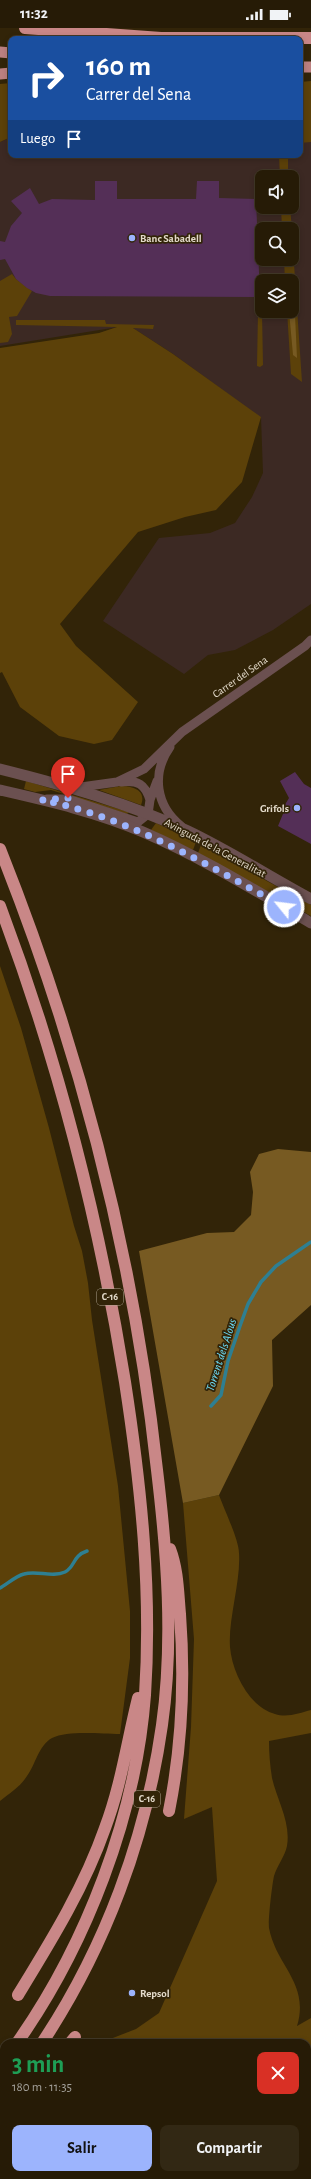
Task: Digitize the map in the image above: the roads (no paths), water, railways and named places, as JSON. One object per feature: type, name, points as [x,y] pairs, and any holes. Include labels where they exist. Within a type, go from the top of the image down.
[{"type":"highway","points":[[25,28],[134,36]]},
{"type":"highway","name":"C-16","points":[[0,849],[32,933],[67,1040],[109,1198],[140,1349],[153,1430],[168,1588],[168,1652],[162,1723],[150,1788],[130,1861],[110,1916],[86,1968],[44,2039]]},
{"type":"highway","name":"C-16","points":[[0,906],[29,987],[62,1092],[105,1268],[132,1428],[147,1577],[145,1695],[137,1749],[125,1806],[109,1860],[88,1913],[64,1964],[19,2039]]},
{"type":"highway","points":[[164,1534],[177,1572],[183,1683],[181,1730],[169,1811]]},
{"type":"highway","points":[[18,1995],[58,1929],[95,1855],[122,1774],[129,1733],[145,1670]]},
{"type":"street","name":"Carrer del Sena","points":[[117,782],[144,769],[182,732],[229,701],[305,646],[311,640]]},
{"type":"street","name":"Carrer del Sena","points":[[148,814],[150,800],[162,762],[182,732]]},
{"type":"street","name":"Avinguda de la Generalitat","points":[[0,769],[92,794],[148,814],[190,832],[311,899]]},
{"type":"street","name":"Carrer del Sena","points":[[24,775],[81,787],[132,781],[139,784],[146,790],[150,800]]},
{"type":"street","points":[[157,781],[164,807],[173,819],[190,832]]},
{"type":"street","name":"Avinguda de la Generalitat","points":[[4,791],[100,816],[142,832],[190,854],[311,923]]},
{"type":"street","points":[[42,800],[68,798],[138,822],[148,814]]},
{"type":"waterway","name":"Torrent dels Alous","points":[[211,1406],[221,1395],[228,1361],[240,1326],[248,1304],[261,1282],[276,1266],[311,1242]]},
{"type":"waterway","name":"Torrent dels Alous","points":[[0,1588],[24,1574],[60,1574],[65,1572],[71,1567],[76,1558],[87,1551]]},
{"type":"place","name":"Banc Sabadell","points":[[132,238]]},
{"type":"place","name":"Grifols","points":[[297,808]]},
{"type":"place","name":"Repsol","points":[[132,1993]]}]
